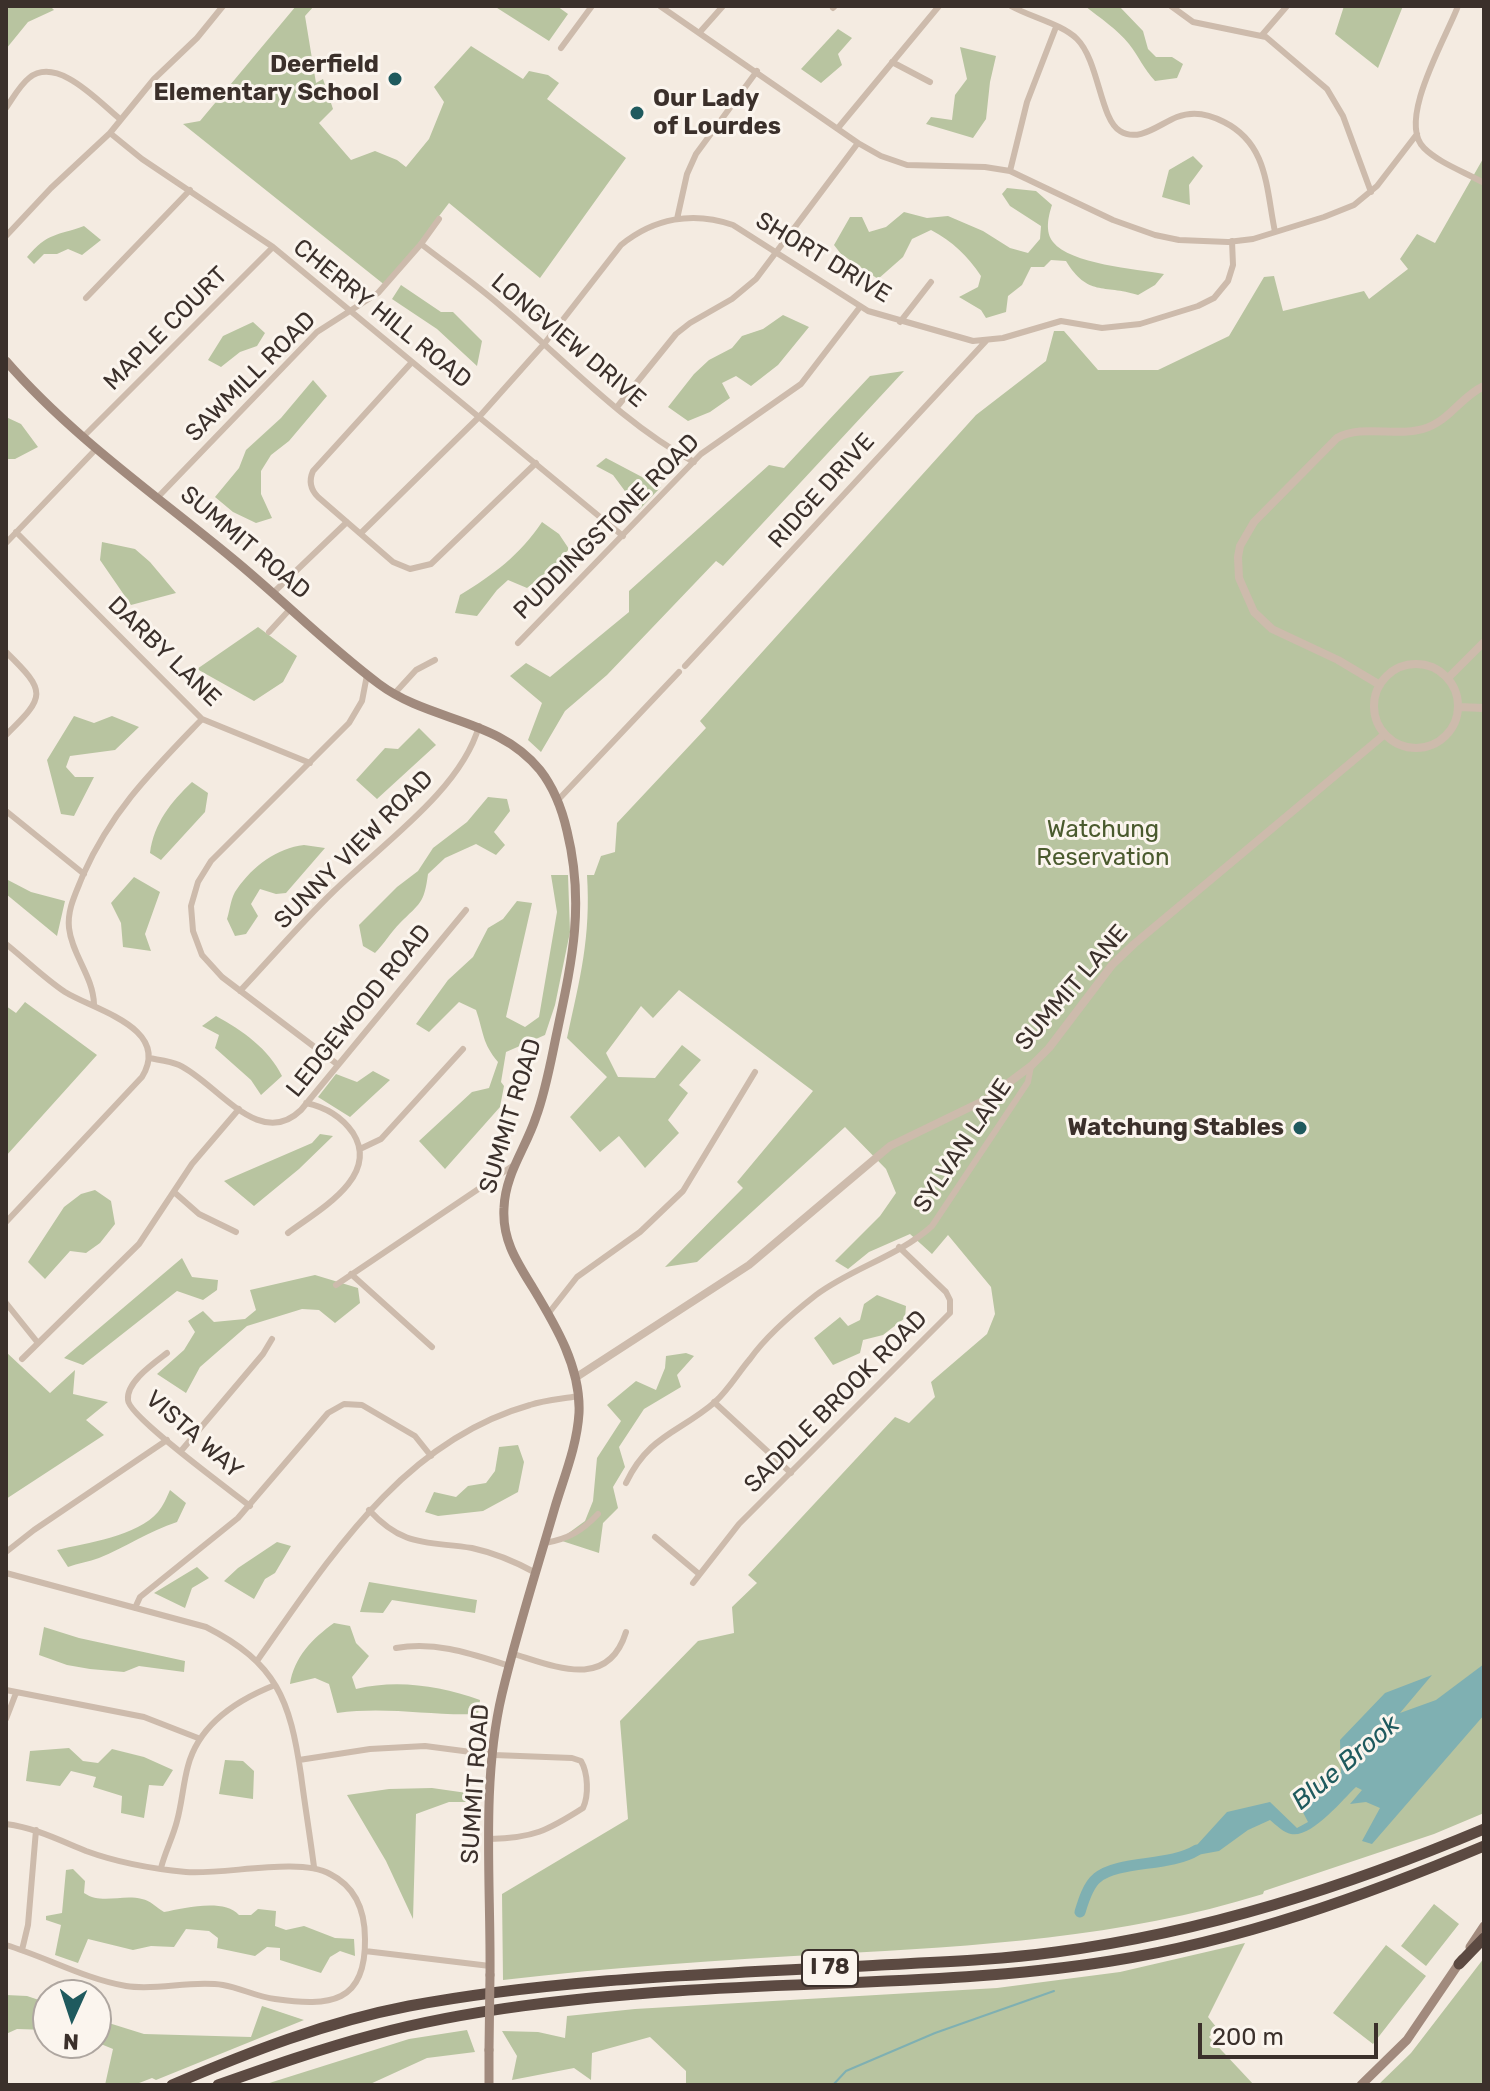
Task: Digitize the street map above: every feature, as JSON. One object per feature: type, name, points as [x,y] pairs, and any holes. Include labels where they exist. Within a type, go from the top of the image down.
[{"type":"highway","name":"I 78","points":[[172,2085],[250,2051],[322,2027],[469,1996],[685,1975],[994,1958],[1130,1941],[1229,1918],[1346,1884],[1484,1829]]},
{"type":"highway","name":"I 78","points":[[218,2085],[303,2055],[447,2018],[606,1997],[986,1975],[1108,1962],[1152,1954],[1245,1931],[1336,1903],[1484,1846]]},
{"type":"highway","points":[[1459,1964],[1484,1938]]},
{"type":"main road","name":"SUMMIT ROAD","points":[[6,361],[40,398],[97,448],[274,592],[367,675],[410,703],[498,734],[540,770],[558,800],[576,870],[575,947],[540,1105],[531,1132],[514,1165],[504,1204],[507,1240],[518,1266],[567,1351],[578,1396],[574,1441],[500,1703],[490,1839],[489,2085]]},
{"type":"main road","points":[[1361,2085],[1407,2040],[1484,1926]]},
{"type":"street","points":[[6,236],[51,188],[110,133],[154,79],[197,38],[223,6]]},
{"type":"street","points":[[561,48],[592,6]]},
{"type":"street","points":[[660,6],[881,156],[907,165],[985,167],[1010,171],[1132,227],[1179,240],[1232,241],[1275,232],[1348,208],[1371,192],[1417,134]]},
{"type":"street","points":[[700,32],[723,6]]},
{"type":"street","points":[[838,128],[939,6]]},
{"type":"street","points":[[1011,6],[1078,39],[1089,56],[1110,120],[1121,132],[1143,134],[1177,117],[1199,114],[1217,118],[1242,132],[1255,147],[1260,159],[1275,232]]},
{"type":"street","points":[[1171,6],[1193,22],[1262,35],[1327,89],[1343,116],[1371,192]]},
{"type":"street","points":[[1262,35],[1287,6]]},
{"type":"street","points":[[1458,6],[1423,87],[1418,107],[1417,134],[1427,151],[1484,183]]},
{"type":"street","points":[[1010,171],[1027,102],[1056,27]]},
{"type":"street","points":[[892,62],[930,82]]},
{"type":"street","points":[[6,108],[29,77],[54,71],[66,76],[120,119]]},
{"type":"street","points":[[361,533],[479,417],[544,344],[621,245],[646,228],[677,219],[684,184],[696,154],[757,71]]},
{"type":"street","name":"CHERRY HILL ROAD","points":[[110,133],[142,159],[273,247],[623,536]]},
{"type":"street","points":[[617,407],[676,334],[744,290],[778,253],[858,143]]},
{"type":"street","points":[[86,298],[190,190]]},
{"type":"street","name":"SHORT DRIVE","points":[[677,219],[701,217],[733,225],[860,307],[965,340],[986,341],[1061,321],[1102,328],[1140,324],[1205,304],[1218,294],[1230,276],[1234,259],[1232,241]]},
{"type":"street","name":"SAWMILL ROAD","points":[[158,497],[317,332],[378,293],[439,219]]},
{"type":"street","name":"LONGVIEW DRIVE","points":[[421,244],[502,307],[659,442],[694,462]]},
{"type":"street","name":"MAPLE COURT","points":[[84,436],[273,247]]},
{"type":"street","points":[[900,322],[931,282]]},
{"type":"street","name":"PUDDINGSTONE ROAD","points":[[518,643],[713,444],[801,384],[860,307]]},
{"type":"street","name":"RIDGE DRIVE","points":[[558,800],[986,341]]},
{"type":"street","points":[[412,362],[312,474],[311,485],[315,494],[399,566],[410,569],[425,567],[437,560],[536,463]]},
{"type":"street","points":[[1380,685],[1263,622],[1245,596],[1239,578],[1240,546],[1254,522],[1337,438],[1352,433],[1409,432],[1429,427],[1451,414],[1469,393],[1484,386]]},
{"type":"street","points":[[6,543],[97,448]]},
{"type":"street","points":[[274,592],[347,522]]},
{"type":"street","name":"DARBY LANE","points":[[16,532],[202,719],[310,763]]},
{"type":"street","points":[[269,632],[291,608]]},
{"type":"street","points":[[1448,678],[1484,642]]},
{"type":"street","points":[[6,652],[33,679],[37,695],[31,710],[6,735]]},
{"type":"street","points":[[394,694],[416,670],[435,660]]},
{"type":"street","points":[[1412,664],[1438,670],[1448,678],[1458,707],[1448,733],[1424,747],[1397,743],[1385,734],[1374,711],[1375,697],[1388,675],[1412,664]]},
{"type":"street","points":[[337,1064],[212,968],[198,947],[191,915],[195,890],[211,861],[354,716],[365,693],[367,675]]},
{"type":"street","points":[[1458,707],[1484,708]]},
{"type":"street","points":[[94,1004],[92,987],[69,930],[70,907],[112,821],[137,786],[202,719]]},
{"type":"street","name":"SUNNY VIEW ROAD","points":[[240,991],[333,892],[449,783],[471,749],[479,726]]},
{"type":"street","name":"SUMMIT LANE","points":[[575,1378],[749,1265],[890,1146],[987,1099],[1031,1066],[1049,1048],[1112,965],[1134,944],[1385,734]]},
{"type":"street","points":[[6,811],[84,874]]},
{"type":"street","name":"LEDGEWOOD ROAD","points":[[149,1058],[180,1066],[258,1121],[273,1124],[289,1120],[466,910]]},
{"type":"street","points":[[6,944],[66,992],[94,1004],[140,1035],[147,1044],[149,1058],[142,1077],[6,1222]]},
{"type":"street","points":[[360,1149],[381,1139],[463,1049]]},
{"type":"street","name":"SYLVAN LANE","points":[[626,1483],[653,1444],[714,1402],[761,1346],[805,1304],[932,1226],[1028,1082],[1031,1066]]},
{"type":"street","points":[[548,1314],[577,1277],[640,1232],[676,1199],[755,1072]]},
{"type":"street","points":[[288,1233],[352,1180],[360,1164],[360,1149],[353,1134],[339,1118],[306,1103]]},
{"type":"street","points":[[22,1359],[139,1244],[192,1164],[239,1109]]},
{"type":"street","points":[[336,1285],[514,1165]]},
{"type":"street","points":[[174,1192],[199,1214],[236,1232]]},
{"type":"street","name":"SADDLE BROOK ROAD","points":[[693,1583],[739,1524],[950,1313],[950,1300],[946,1292],[899,1247]]},
{"type":"street","points":[[351,1274],[432,1347]]},
{"type":"street","points":[[6,1303],[38,1343]]},
{"type":"street","points":[[181,1451],[263,1354],[272,1339]]},
{"type":"street","name":"VISTA WAY","points":[[167,1353],[132,1386],[128,1396],[133,1411],[250,1506]]},
{"type":"street","points":[[257,1661],[328,1560],[369,1510],[412,1469],[472,1429],[505,1413],[533,1404],[578,1396]]},
{"type":"street","points":[[714,1402],[791,1473]]},
{"type":"street","points":[[135,1608],[140,1597],[216,1538],[250,1506],[328,1413],[344,1404],[362,1405],[408,1432],[431,1456]]},
{"type":"street","points":[[6,1552],[82,1496],[167,1440]]},
{"type":"street","points":[[369,1510],[393,1531],[411,1540],[488,1552],[536,1573]]},
{"type":"street","points":[[545,1543],[583,1530],[598,1514]]},
{"type":"street","points":[[655,1537],[699,1574]]},
{"type":"street","points":[[6,1573],[206,1627],[228,1638],[257,1661],[275,1685],[291,1718],[314,1867]]},
{"type":"street","points":[[514,1654],[558,1667],[596,1669],[617,1652],[626,1632]]},
{"type":"street","points":[[396,1648],[433,1645],[510,1666]]},
{"type":"street","points":[[161,1868],[198,1738],[233,1706],[255,1692],[275,1685]]},
{"type":"street","points":[[6,1690],[144,1717],[198,1738]]},
{"type":"street","points":[[6,1719],[16,1693]]},
{"type":"street","points":[[299,1760],[370,1749],[425,1746],[494,1755],[576,1759],[585,1769],[586,1800],[583,1808],[538,1834],[490,1839]]},
{"type":"street","points":[[6,1824],[36,1830],[99,1855],[161,1868],[202,1873],[314,1867],[338,1878],[357,1899],[364,1920],[365,1951],[362,1973],[352,1988],[337,1998],[319,2001],[276,1999],[203,1983],[129,1986],[6,1945]]},
{"type":"street","points":[[22,1950],[28,1925],[36,1830]]},
{"type":"street","points":[[365,1951],[490,1970]]},
{"type":"green space","points":[[10,6],[50,6],[54,10],[28,22],[6,49],[6,11]]},
{"type":"green space","points":[[296,6],[314,6],[305,16],[316,83],[323,79],[333,109],[319,123],[351,160],[375,151],[406,167],[429,139],[444,102],[434,87],[471,46],[523,79],[529,71],[548,75],[559,83],[547,99],[626,158],[540,278],[449,203],[386,286],[183,124],[200,121]]},
{"type":"green space","points":[[494,6],[557,6],[568,14],[549,41]]},
{"type":"green space","points":[[1085,6],[1119,6],[1143,31],[1148,49],[1156,57],[1172,57],[1183,64],[1177,78],[1155,81],[1124,39]]},
{"type":"green space","points":[[1344,6],[1403,6],[1378,68],[1335,34]]},
{"type":"green space","points":[[838,29],[852,38],[838,54],[842,65],[821,83],[801,69]]},
{"type":"green space","points":[[960,47],[996,56],[986,119],[973,138],[926,124],[931,117],[952,120],[955,95],[967,79]]},
{"type":"green space","points":[[1193,156],[1203,166],[1189,185],[1190,205],[1162,197],[1169,170]]},
{"type":"green space","name":"Watchung Reservation","points":[[1484,157],[1484,1813],[1434,1834],[1264,1891],[1263,1894],[1156,1921],[994,1943],[666,1964],[503,1980],[502,1894],[628,1819],[620,1721],[698,1641],[734,1633],[732,1607],[757,1583],[748,1575],[895,1417],[909,1423],[935,1397],[931,1382],[987,1334],[995,1314],[991,1287],[948,1235],[932,1254],[910,1234],[869,1252],[848,1269],[835,1261],[880,1216],[896,1193],[886,1169],[845,1127],[697,1262],[665,1267],[743,1188],[737,1182],[813,1091],[679,990],[653,1018],[641,1006],[606,1053],[618,1077],[655,1078],[682,1045],[701,1060],[679,1085],[688,1093],[668,1120],[679,1133],[645,1168],[619,1136],[600,1152],[570,1117],[607,1077],[567,1038],[586,938],[587,875],[594,875],[601,856],[615,852],[617,823],[706,728],[700,721],[976,415],[1046,361],[1054,331],[1064,331],[1098,370],[1158,370],[1229,336],[1264,277],[1274,276],[1283,311],[1364,291],[1369,299],[1408,269],[1400,259],[1417,234],[1435,243]]},
{"type":"green space","points":[[1007,188],[1036,191],[1052,205],[1048,219],[1049,234],[1053,242],[1074,256],[1164,274],[1155,285],[1138,295],[1089,285],[1066,261],[1051,260],[1044,267],[1031,267],[1022,285],[1008,296],[1006,312],[986,318],[981,310],[959,297],[978,287],[981,276],[959,250],[931,230],[912,239],[903,257],[878,279],[841,254],[834,245],[850,217],[862,217],[869,232],[886,227],[904,212],[927,218],[948,216],[983,231],[1010,248],[1028,253],[1040,239],[1041,226],[1010,206],[1002,194]]},
{"type":"green space","points":[[84,226],[101,240],[82,255],[68,249],[57,254],[44,254],[34,264],[27,257],[47,239]]},
{"type":"green space","points":[[401,285],[441,312],[453,312],[482,341],[477,366],[437,329],[392,299]]},
{"type":"green space","points":[[783,315],[809,327],[778,365],[751,386],[736,376],[722,383],[730,398],[710,412],[688,421],[668,407],[709,360],[732,348],[742,336],[763,329]]},
{"type":"green space","points":[[253,322],[265,333],[257,346],[240,352],[221,367],[208,360],[223,336]]},
{"type":"green space","points":[[904,371],[723,566],[716,561],[607,675],[565,711],[541,752],[528,740],[542,703],[510,676],[526,663],[550,677],[629,612],[629,591],[769,465],[784,468],[870,376]]},
{"type":"green space","points":[[313,380],[327,396],[289,441],[271,455],[261,471],[261,494],[272,518],[256,523],[233,512],[215,497],[239,468],[246,450],[281,418]]},
{"type":"green space","points":[[6,417],[21,424],[38,447],[15,459],[6,459]]},
{"type":"green space","points":[[606,458],[661,487],[639,510],[613,475],[596,466]]},
{"type":"green space","points":[[542,522],[559,534],[569,549],[553,567],[527,588],[508,580],[477,616],[455,613],[460,595],[505,563],[525,545]]},
{"type":"green space","points":[[102,542],[135,549],[176,593],[131,605],[100,560]]},
{"type":"green space","points":[[258,627],[297,656],[283,682],[254,701],[197,669]]},
{"type":"green space","points":[[74,716],[94,723],[112,716],[139,727],[115,750],[70,756],[66,767],[75,777],[94,777],[74,816],[61,814],[47,760]]},
{"type":"green space","points":[[419,728],[436,745],[377,799],[356,780],[385,748],[398,749]]},
{"type":"green space","points":[[192,782],[208,793],[205,812],[161,860],[150,853],[155,832],[171,805]]},
{"type":"green space","points":[[488,797],[507,799],[510,811],[494,832],[505,845],[496,855],[476,844],[445,858],[428,874],[420,902],[375,953],[363,946],[359,925],[418,871],[433,848],[467,822]]},
{"type":"green space","points":[[304,845],[325,848],[286,893],[276,894],[260,889],[251,904],[258,916],[246,934],[235,936],[227,919],[237,889],[266,860],[284,850]]},
{"type":"green space","points":[[551,875],[568,875],[570,932],[555,1005],[545,1035],[506,1052],[500,1107],[445,1169],[419,1141],[472,1092],[489,1088],[498,1062],[486,1043],[476,1010],[459,1002],[429,1032],[416,1024],[448,980],[473,957],[488,928],[503,919],[517,901],[532,903],[506,1017],[525,1027],[539,1017],[557,912]]},
{"type":"green space","points":[[134,877],[160,892],[145,934],[151,951],[123,947],[121,923],[111,903]]},
{"type":"green space","points":[[6,879],[31,892],[65,901],[57,936],[6,894]]},
{"type":"green space","points":[[25,1002],[97,1055],[6,1156],[6,1006],[16,1013]]},
{"type":"green space","points":[[216,1016],[254,1041],[270,1057],[282,1076],[261,1095],[251,1080],[215,1048],[219,1035],[202,1026]]},
{"type":"green space","points":[[373,1071],[390,1080],[350,1117],[318,1097],[336,1074],[357,1082]]},
{"type":"green space","points":[[320,1134],[333,1136],[254,1206],[224,1181],[312,1143]]},
{"type":"green space","points":[[95,1190],[111,1201],[115,1224],[100,1243],[86,1253],[70,1251],[45,1279],[28,1262],[64,1207],[81,1194]]},
{"type":"green space","points":[[182,1258],[192,1277],[218,1280],[217,1290],[203,1300],[177,1291],[83,1365],[64,1358]]},
{"type":"green space","points":[[315,1275],[358,1288],[360,1303],[335,1323],[319,1310],[302,1309],[247,1326],[200,1367],[186,1393],[157,1374],[184,1350],[195,1332],[188,1321],[203,1311],[214,1322],[245,1319],[256,1310],[250,1290]]},
{"type":"green space","points":[[877,1295],[906,1306],[905,1318],[883,1335],[863,1340],[860,1353],[833,1365],[814,1338],[840,1317],[848,1326],[860,1320],[864,1304]]},
{"type":"green space","points":[[6,1352],[50,1393],[75,1370],[73,1394],[108,1402],[86,1420],[104,1435],[6,1499]]},
{"type":"green space","points":[[686,1353],[694,1356],[677,1375],[681,1387],[644,1409],[619,1447],[625,1467],[613,1487],[618,1508],[603,1523],[599,1553],[559,1540],[585,1521],[593,1501],[597,1458],[621,1421],[607,1405],[636,1381],[656,1390],[665,1368],[666,1356]]},
{"type":"green space","points":[[518,1445],[524,1462],[518,1492],[483,1511],[438,1516],[425,1512],[434,1492],[456,1497],[468,1486],[486,1483],[495,1471],[499,1447]]},
{"type":"green space","points":[[170,1490],[186,1503],[177,1522],[99,1558],[68,1567],[57,1550],[138,1527],[158,1512]]},
{"type":"green space","points":[[277,1542],[291,1546],[275,1573],[265,1579],[254,1599],[224,1581],[238,1568]]},
{"type":"green space","points":[[197,1567],[209,1578],[192,1588],[185,1608],[154,1593]]},
{"type":"green space","points":[[369,1582],[477,1600],[475,1613],[392,1600],[383,1613],[360,1612]]},
{"type":"green space","points":[[334,1623],[350,1626],[356,1643],[369,1656],[352,1677],[356,1689],[403,1684],[450,1691],[480,1700],[478,1714],[373,1710],[337,1713],[329,1684],[315,1678],[290,1684],[296,1665],[306,1649]]},
{"type":"green space","points":[[44,1627],[79,1638],[185,1661],[184,1672],[139,1666],[124,1672],[67,1665],[39,1655]]},
{"type":"green space","points":[[69,1748],[83,1761],[98,1763],[112,1749],[144,1757],[173,1770],[163,1786],[149,1785],[144,1818],[121,1813],[122,1796],[93,1787],[96,1777],[71,1771],[60,1786],[26,1781],[30,1751]]},
{"type":"green space","points":[[225,1760],[243,1761],[254,1771],[253,1799],[219,1794]]},
{"type":"green space","points":[[432,1788],[481,1795],[473,1802],[449,1802],[416,1814],[413,1919],[386,1861],[347,1795],[389,1789]]},
{"type":"green space","points":[[73,1869],[85,1881],[84,1893],[91,1896],[142,1899],[164,1912],[214,1906],[224,1907],[239,1915],[251,1915],[258,1909],[276,1911],[275,1926],[286,1930],[304,1926],[335,1938],[354,1939],[355,1956],[340,1951],[330,1957],[321,1973],[280,1960],[280,1948],[267,1947],[255,1956],[217,1948],[218,1938],[209,1931],[186,1929],[174,1947],[151,1946],[133,1950],[88,1939],[78,1963],[55,1955],[61,1925],[46,1920],[46,1916],[62,1913],[66,1870]]},
{"type":"green space","points":[[1434,1904],[1459,1924],[1426,1966],[1401,1946]]},
{"type":"green space","points":[[1245,1943],[1208,2017],[1217,2028],[1209,2037],[1254,2085],[686,2085],[686,2071],[650,2037],[592,2053],[591,2080],[574,2068],[512,2080],[517,2056],[502,2031],[538,2032],[565,2038],[567,2016],[635,2009],[997,1988],[1120,1972]]},
{"type":"green space","points":[[1386,1945],[1426,1976],[1373,2044],[1333,2013]]},
{"type":"green space","points":[[1484,1958],[1484,2085],[1378,2085],[1411,2053]]},
{"type":"green space","points":[[6,1995],[32,1998],[32,2029],[17,2029],[6,2034]]},
{"type":"green space","points":[[262,2006],[304,2020],[156,2080],[152,2078],[134,2085],[105,2085],[112,2059],[112,2024],[144,2034],[251,2037]]},
{"type":"green space","points":[[467,2030],[475,2052],[427,2058],[368,2085],[263,2085],[409,2039]]},
{"type":"water","points":[[1484,1664],[1484,1715],[1372,1844],[1362,1841],[1380,1808],[1366,1802],[1350,1804],[1362,1790],[1356,1787],[1326,1817],[1299,1834],[1288,1833],[1270,1820],[1248,1830],[1219,1851],[1186,1857],[1227,1812],[1270,1802],[1297,1828],[1308,1822],[1294,1795],[1341,1773],[1340,1740],[1385,1693],[1432,1675],[1400,1713],[1436,1700]]},
{"type":"waterway","name":"Blue Brook","points":[[1080,1912],[1091,1885],[1106,1872],[1173,1859],[1197,1850]]},
{"type":"waterway","name":"Blue Brook","points":[[833,2085],[846,2071],[935,2033],[1054,1991]]},
{"type":"place","name":"Deerfield Elementary School","points":[[395,79]]},
{"type":"place","name":"Our Lady of Lourdes","points":[[637,113]]},
{"type":"place","name":"Watchung Stables","points":[[1300,1128]]}]
